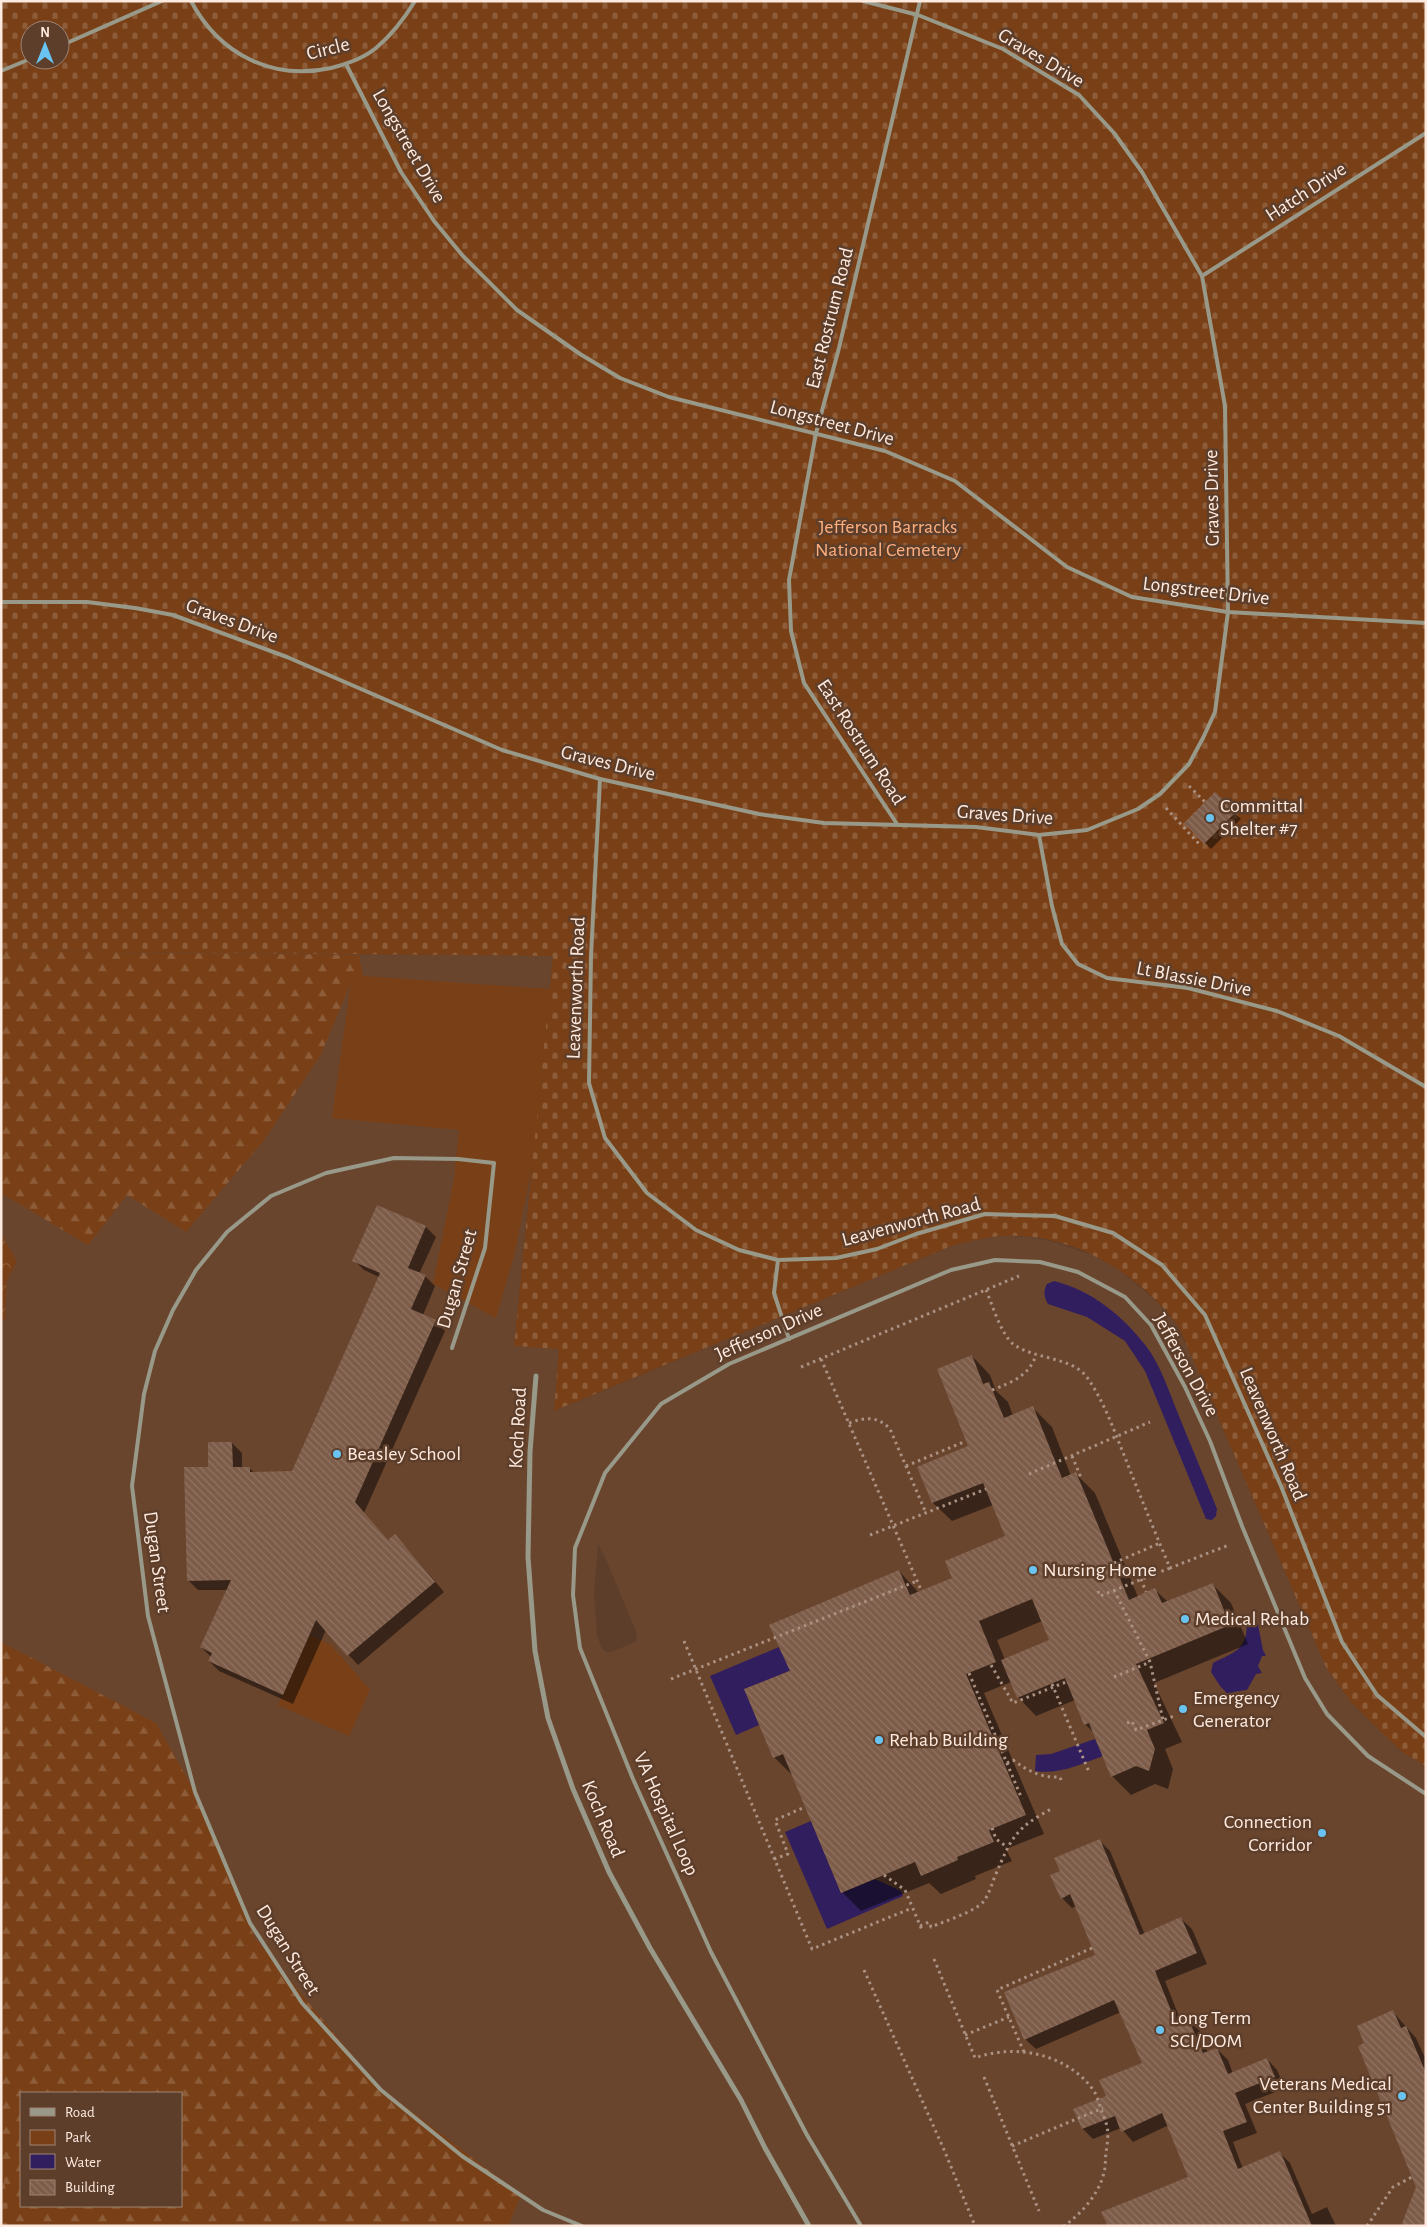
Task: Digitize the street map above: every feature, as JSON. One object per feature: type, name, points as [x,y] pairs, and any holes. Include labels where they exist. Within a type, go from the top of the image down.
[{"type":"street","name":"Koch Road","points":[[536,1376],[530,1452],[528,1557],[535,1651],[548,1718],[572,1789],[609,1872],[650,1948],[741,2100],[765,2148],[809,2226]]},
{"type":"lane","points":[[70,42],[162,1]]},
{"type":"lane","name":"Circle","points":[[191,1],[201,20],[223,43],[251,61],[282,70],[314,72],[346,64],[375,49],[399,27],[415,1]]},
{"type":"lane","name":"Graves Drive","points":[[1,602],[87,602],[173,615],[287,657],[502,750],[600,778],[759,814],[824,823],[976,827],[1040,835],[1087,830],[1138,809],[1160,794],[1189,764],[1215,712],[1228,612],[1225,406],[1202,276],[1142,172],[1114,133],[1079,95],[1003,49],[918,15],[863,1]]},
{"type":"lane","name":"East Rostrum Road","points":[[897,824],[804,683],[791,631],[790,580],[816,433],[839,348],[920,1]]},
{"type":"lane","points":[[1,71],[20,63]]},
{"type":"lane","name":"Longstreet Drive","points":[[346,64],[401,172],[434,221],[463,256],[517,310],[580,354],[620,378],[669,396],[885,452],[955,481],[1067,567],[1132,597],[1228,612],[1426,623]]},
{"type":"lane","name":"Hatch Drive","points":[[1202,276],[1426,133]]},
{"type":"lane","name":"Leavenworth Road","points":[[600,778],[591,956],[589,1083],[605,1138],[648,1193],[696,1230],[739,1250],[778,1260],[836,1258],[869,1251],[916,1234],[985,1214],[1055,1216],[1113,1233],[1162,1265],[1205,1315],[1281,1486],[1342,1642],[1378,1695],[1426,1737]]},
{"type":"lane","name":"Lt Blassie Drive","points":[[1040,835],[1052,906],[1062,944],[1078,964],[1106,978],[1188,988],[1277,1011],[1339,1036],[1426,1088]]},
{"type":"lane","name":"Dugan Street","points":[[452,1348],[486,1248],[494,1163],[458,1159],[394,1158],[326,1173],[271,1196],[227,1232],[196,1270],[173,1310],[155,1351],[144,1394],[132,1486],[148,1616],[196,1792],[250,1923],[302,2003],[381,2090],[462,2156],[543,2210],[582,2226]]},
{"type":"lane","points":[[778,1260],[774,1293],[789,1339]]},
{"type":"lane","name":"Jefferson Drive","points":[[661,1404],[729,1364],[951,1270],[995,1260],[1040,1262],[1078,1272],[1125,1297],[1151,1325],[1198,1414],[1305,1678],[1327,1714],[1368,1756],[1426,1794]]},
{"type":"lane","name":"VA Hospital Loop","points":[[661,1404],[605,1473],[575,1548],[572,1595],[580,1648],[632,1779],[711,1952],[807,2135],[861,2226]]},
{"type":"path","points":[[1189,786],[1205,802]]},
{"type":"path","points":[[1166,808],[1201,846]]},
{"type":"path","points":[[801,1367],[1022,1274]]},
{"type":"path","points":[[986,1290],[1005,1333],[1012,1343],[1036,1355],[1072,1366],[1085,1374],[1099,1397],[1117,1437],[1170,1568]]},
{"type":"path","points":[[992,1390],[1025,1374],[1033,1365],[1036,1355]]},
{"type":"path","points":[[821,1359],[921,1590]]},
{"type":"path","points":[[849,1423],[872,1418],[884,1422],[890,1429],[926,1513]]},
{"type":"path","points":[[1029,1474],[1150,1422]]},
{"type":"path","points":[[906,1466],[966,1441]]},
{"type":"path","points":[[1072,1456],[1080,1475],[1078,1476]]},
{"type":"path","points":[[870,1535],[986,1489]]},
{"type":"path","points":[[1114,1563],[1160,1543]]},
{"type":"path","points":[[1098,1591],[1100,1596],[1228,1545]]},
{"type":"path","points":[[1141,1579],[1146,1592]]},
{"type":"path","points":[[671,1679],[917,1581]]},
{"type":"path","points":[[1114,1590],[1150,1662],[1163,1720]]},
{"type":"path","points":[[684,1641],[812,1949],[912,1908]]},
{"type":"path","points":[[1114,1677],[1150,1662]]},
{"type":"path","points":[[991,1665],[1014,1703],[1066,1682]]},
{"type":"path","points":[[969,1673],[1022,1799]]},
{"type":"path","points":[[1052,1684],[1089,1772]]},
{"type":"path","points":[[1127,1723],[1132,1721],[1136,1730],[1174,1716]]},
{"type":"path","points":[[1007,1763],[1013,1760],[1031,1772],[1050,1778],[1060,1777],[1062,1783]]},
{"type":"path","points":[[774,1859],[788,1854],[774,1820],[805,1807]]},
{"type":"path","points":[[884,1875],[905,1890],[921,1928],[929,1922],[932,1927],[960,1915],[983,1902],[1007,1847],[1020,1830],[1031,1820],[1054,1808]]},
{"type":"path","points":[[992,1828],[996,1839],[1007,1847]]},
{"type":"path","points":[[1024,2052],[997,1990],[1092,1948]]},
{"type":"path","points":[[934,1959],[975,2058],[994,2053],[1024,2052],[1057,2061],[1071,2069],[1092,2088],[1108,2127],[1104,2174],[1093,2196],[1080,2213],[1064,2226]]},
{"type":"path","points":[[864,1970],[945,2152],[975,2226]]},
{"type":"path","points":[[965,2035],[1009,2018]]},
{"type":"path","points":[[984,2077],[1039,2211]]},
{"type":"path","points":[[1012,2146],[1102,2109]]},
{"type":"path","points":[[1367,2226],[1393,2187],[1412,2177]]},
{"type":"shaded area","points":[[1,951],[553,956],[514,1345],[559,1348],[555,1411],[954,1245],[979,1239],[1005,1236],[1029,1237],[1051,1241],[1095,1256],[1117,1268],[1155,1300],[1176,1324],[1326,1667],[1351,1702],[1402,1752],[1426,1766],[1426,2226],[14,2226],[1,2168]]},
{"type":"green space","name":"Jefferson Barracks National Cemetery","points":[[1,1],[1426,1],[1426,1766],[1402,1752],[1351,1702],[1326,1667],[1175,1322],[1141,1286],[1121,1271],[1099,1258],[1076,1248],[1028,1236],[1003,1236],[954,1245],[554,1411],[559,1349],[514,1346],[553,956],[1,951]]},
{"type":"green space","points":[[1,951],[359,955],[363,976],[349,988],[320,1056],[265,1139],[186,1232],[127,1195],[88,1245],[1,1193]]},
{"type":"green space","points":[[363,976],[550,989],[534,1157],[514,1256],[496,1318],[433,1284],[454,1179],[459,1130],[332,1118],[350,988]]},
{"type":"green space","points":[[1,1234],[17,1261],[7,1281],[5,1318],[1,1323]]},
{"type":"green space","points":[[310,1635],[331,1645],[370,1690],[349,1736],[278,1705]]},
{"type":"green space","points":[[1,1642],[156,1723],[195,1792],[255,1938],[377,2085],[521,2195],[508,2226],[1,2226]]},
{"type":"green space","points":[[1,2168],[14,2226],[1,2226]]},
{"type":"water","points":[[1054,1281],[1081,1291],[1105,1306],[1127,1324],[1151,1353],[1163,1377],[1217,1509],[1216,1516],[1212,1520],[1206,1519],[1145,1371],[1125,1341],[1087,1317],[1048,1304],[1045,1289],[1047,1284]]},
{"type":"water","points":[[1252,1622],[1258,1625],[1266,1656],[1262,1656],[1258,1666],[1262,1673],[1256,1674],[1247,1690],[1233,1692],[1230,1696],[1220,1686],[1211,1672],[1213,1663],[1238,1650],[1244,1640],[1247,1625]]},
{"type":"water","points":[[779,1647],[782,1654],[823,1657],[745,1689],[759,1725],[736,1735],[710,1676]]},
{"type":"water","points":[[1095,1739],[1103,1756],[1061,1770],[1035,1771],[1036,1755],[1051,1754]]},
{"type":"water","points":[[811,1821],[841,1893],[875,1879],[901,1891],[903,1896],[827,1929],[785,1832]]},
{"type":"pier","points":[[598,1544],[637,1634],[636,1642],[608,1653],[602,1649],[597,1635],[594,1593]]},
{"type":"building","name":"Committal Shelter #7","points":[[1215,792],[1236,812],[1204,844],[1184,823]]},
{"type":"building","name":"Beasley School","points":[[377,1205],[426,1226],[408,1268],[426,1275],[411,1309],[436,1320],[355,1502],[388,1540],[395,1534],[435,1582],[347,1656],[316,1620],[283,1695],[208,1661],[212,1653],[200,1647],[231,1580],[187,1581],[184,1467],[208,1467],[208,1442],[232,1442],[233,1467],[250,1467],[250,1472],[292,1471],[380,1273],[352,1261]]},
{"type":"building","points":[[972,1355],[983,1384],[989,1382],[1004,1418],[1033,1406],[1062,1478],[1076,1472],[1129,1600],[1155,1588],[1162,1603],[1213,1583],[1230,1625],[1136,1664],[1164,1723],[1147,1730],[1155,1749],[1149,1771],[1136,1766],[1111,1777],[1089,1723],[1084,1725],[1065,1678],[1017,1698],[1001,1660],[1049,1640],[1032,1599],[979,1621],[996,1662],[966,1674],[1026,1815],[989,1830],[994,1842],[957,1857],[958,1860],[921,1876],[915,1862],[841,1893],[783,1754],[773,1758],[744,1689],[790,1671],[769,1625],[899,1570],[910,1595],[952,1578],[945,1561],[1005,1536],[983,1483],[932,1503],[917,1467],[968,1446],[937,1369]]},
{"type":"building","name":"Long Term SCI/DOM","points":[[1100,1839],[1140,1935],[1181,1917],[1197,1953],[1155,1971],[1177,2025],[1189,2020],[1203,2053],[1217,2048],[1228,2074],[1267,2058],[1275,2077],[1235,2093],[1247,2122],[1223,2131],[1238,2169],[1280,2151],[1312,2226],[1108,2226],[1101,2212],[1188,2177],[1162,2113],[1121,2132],[1115,2116],[1082,2129],[1073,2109],[1106,2096],[1099,2080],[1142,2063],[1114,2000],[1024,2040],[1004,1992],[1095,1955],[1070,1894],[1061,1899],[1050,1875],[1060,1871],[1054,1858]]},
{"type":"building","name":"Veterans Medical Center Building 51","points":[[1393,2010],[1401,2028],[1406,2026],[1426,2073],[1426,2226],[1401,2226],[1416,2187],[1358,2046],[1364,2043],[1357,2026]]},
{"type":"place","name":"Committal Shelter #7","points":[[1210,818]]},
{"type":"place","name":"Beasley School","points":[[337,1454]]},
{"type":"place","name":"Nursing Home","points":[[1033,1570]]},
{"type":"place","name":"Medical Rehab","points":[[1185,1619]]},
{"type":"place","name":"Emergency Generator","points":[[1183,1709]]},
{"type":"place","name":"Rehab Building","points":[[879,1740]]},
{"type":"place","name":"Connection Corridor","points":[[1322,1833]]},
{"type":"place","name":"Long Term SCI/DOM","points":[[1160,2030]]},
{"type":"place","name":"Veterans Medical Center Building 51","points":[[1402,2096]]}]
